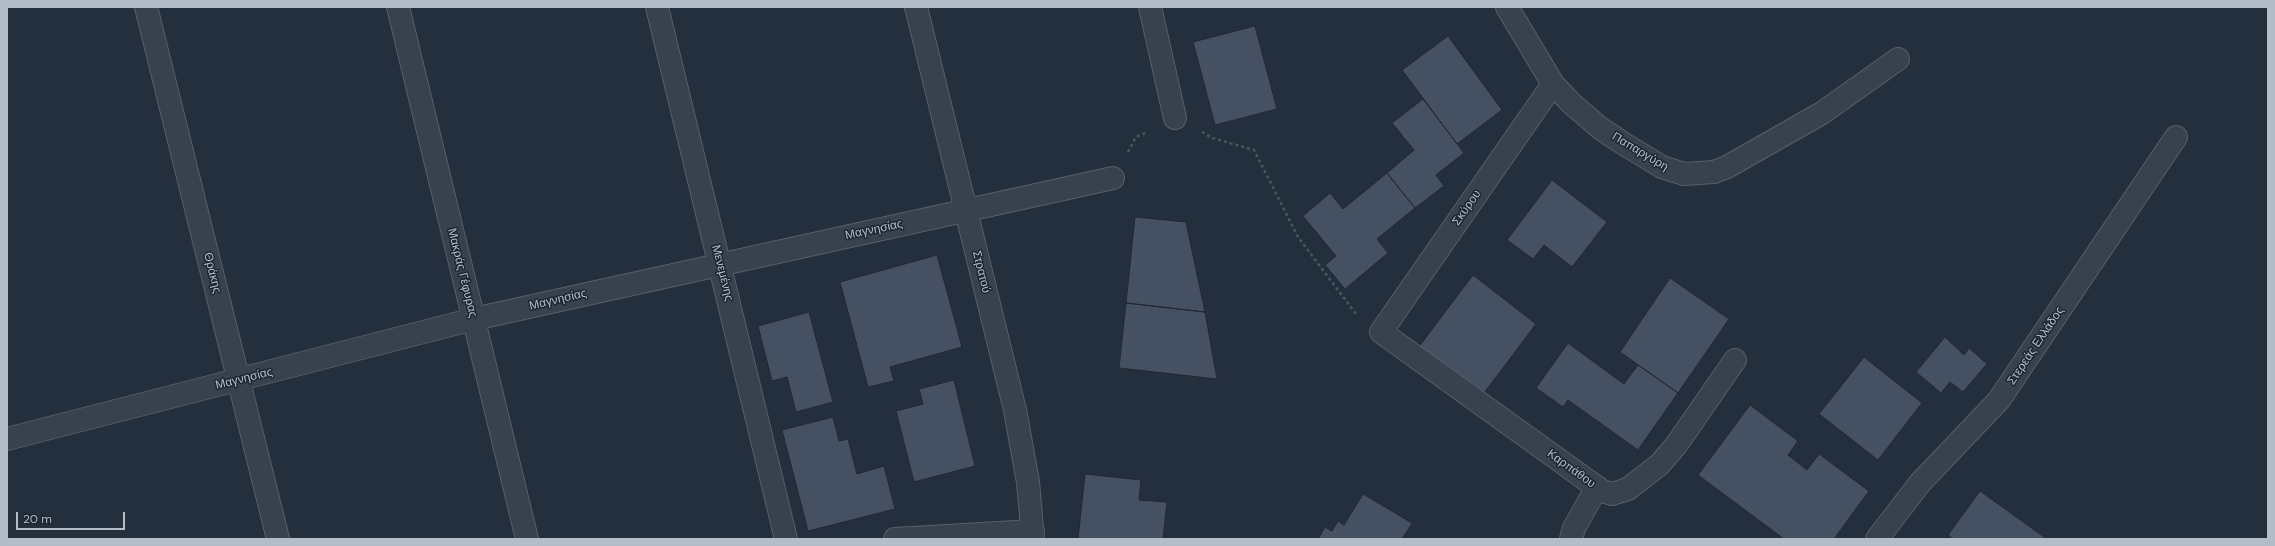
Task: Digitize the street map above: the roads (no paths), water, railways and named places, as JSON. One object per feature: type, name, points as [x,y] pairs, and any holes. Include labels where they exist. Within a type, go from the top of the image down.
[{"type":"street","name":"Θράκης","points":[[146,7],[278,539]]},
{"type":"street","name":"Μακράς Γέφυρας","points":[[398,7],[527,539]]},
{"type":"street","name":"Μενεμένης","points":[[657,7],[786,539]]},
{"type":"street","name":"Στρατού","points":[[916,7],[966,209],[1020,438],[1033,535]]},
{"type":"street","points":[[1150,7],[1175,118]]},
{"type":"street","name":"Παπαργύρη","points":[[1507,7],[1553,84],[1571,103],[1600,128],[1662,167],[1684,174],[1701,174],[1727,167],[1793,131],[1822,113],[1898,59]]},
{"type":"street","name":"Σκύρου","points":[[1381,332],[1553,84]]},
{"type":"street","name":"Στερεάς Ελλάδος","points":[[1876,539],[1920,483],[1999,400],[2176,137]]},
{"type":"street","name":"Μαγνησίας","points":[[7,439],[474,319],[966,209],[1113,178]]},
{"type":"street","name":"Καρπάθου","points":[[1381,332],[1597,487],[1612,494],[1624,491],[1660,464],[1677,444],[1735,360]]},
{"type":"street","points":[[1571,539],[1574,528],[1597,487]]},
{"type":"street","points":[[894,539],[1033,535]]}]
